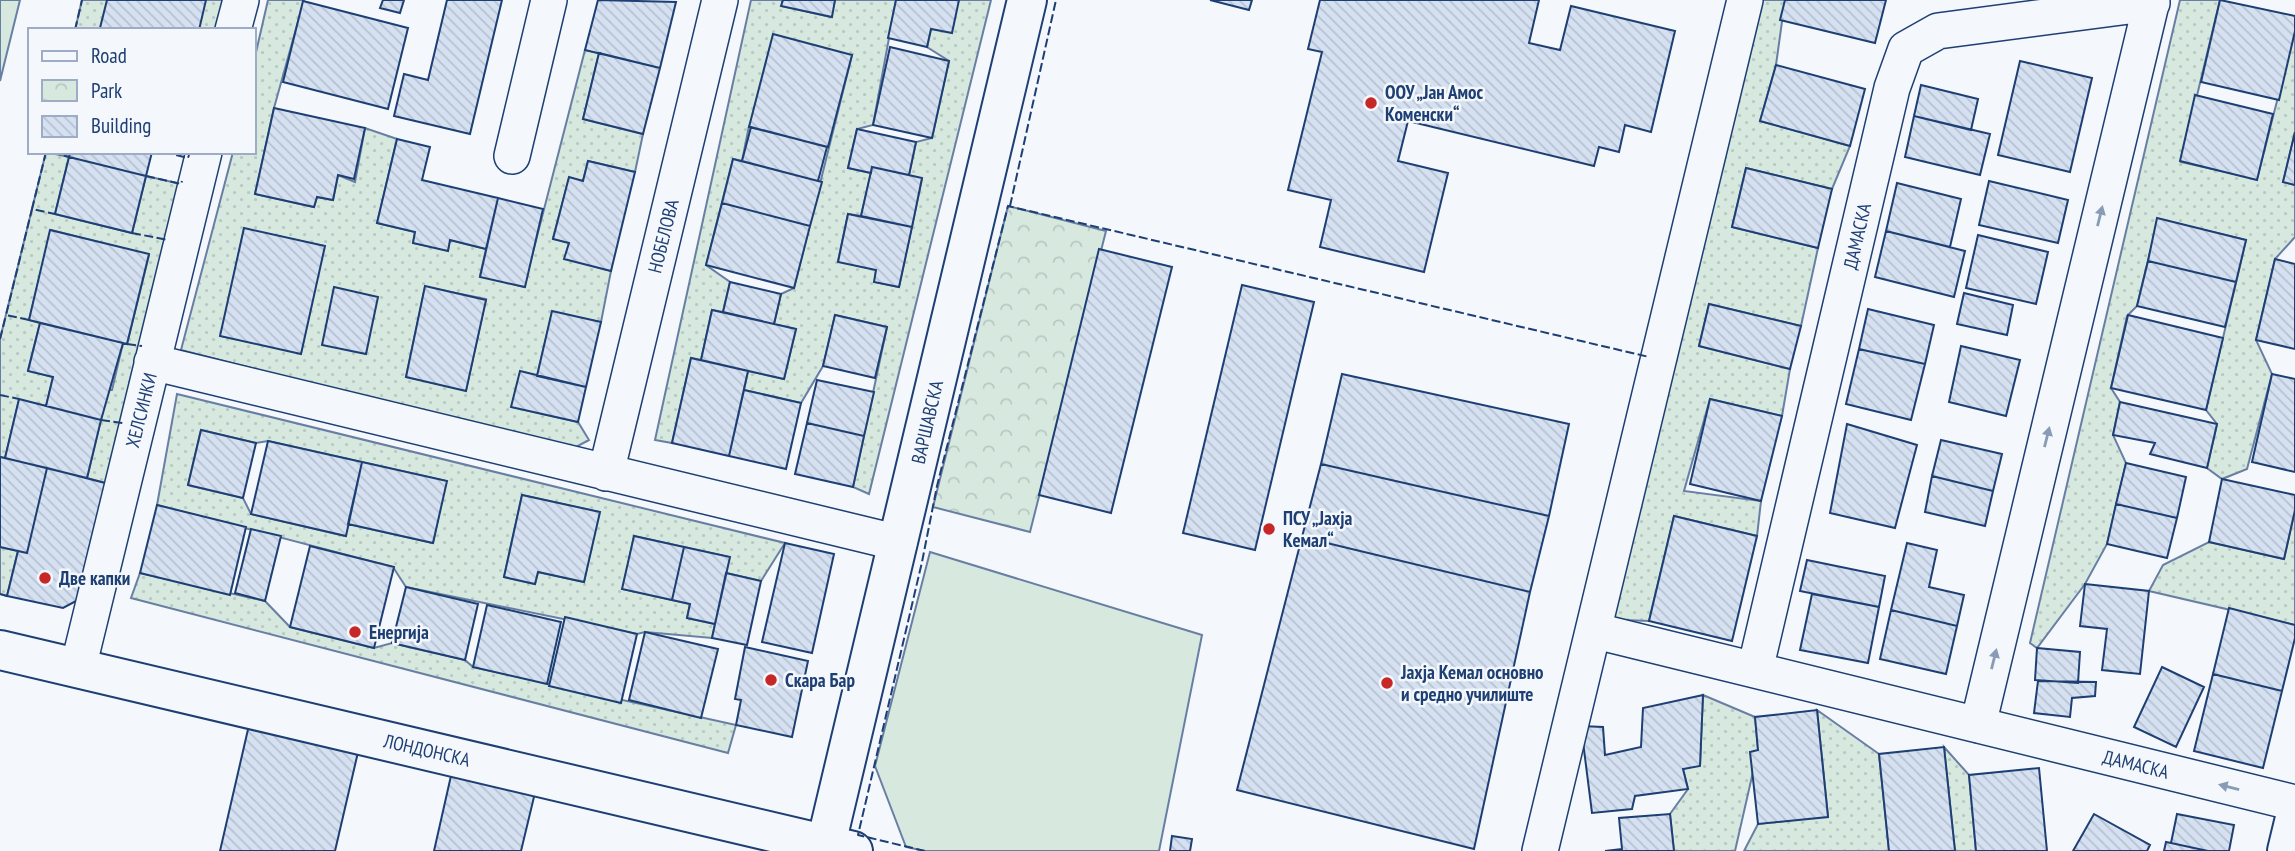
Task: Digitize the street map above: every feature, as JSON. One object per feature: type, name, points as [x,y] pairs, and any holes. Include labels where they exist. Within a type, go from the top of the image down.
[{"type":"street","points":[[234,28],[241,0]]},
{"type":"street","points":[[512,156],[549,0]]},
{"type":"street","name":"НОБЕЛОВА","points":[[606,473],[720,0]]},
{"type":"street","name":"ВАРШАВСКА","points":[[840,848],[899,543],[1027,0]]},
{"type":"street","points":[[1540,851],[1745,0]]},
{"type":"street","name":"ДАМАСКА","points":[[1755,670],[1892,88],[1906,49],[1938,31],[2152,1],[1978,725]]},
{"type":"street","name":"ХЕЛСИНКИ","points":[[78,668],[204,154]]},
{"type":"street","points":[[152,362],[899,543]]},
{"type":"street","name":"ДАМАСКА","points":[[1595,631],[2295,803]]},
{"type":"street","name":"ЛОНДОНСКА","points":[[0,650],[840,848]]},
{"type":"street","points":[[2287,851],[2295,818]]},
{"type":"green space","points":[[0,0],[20,0],[0,81]]},
{"type":"green space","points":[[82,0],[226,0],[219,28],[75,28]]},
{"type":"green space","points":[[268,0],[304,0],[274,108],[255,194],[314,207],[317,197],[333,200],[338,175],[355,182],[365,128],[397,139],[377,223],[415,232],[413,243],[448,250],[450,240],[486,249],[480,276],[524,287],[585,50],[599,53],[583,119],[643,134],[635,172],[588,161],[583,181],[569,178],[553,238],[569,243],[565,258],[611,271],[601,322],[552,313],[537,376],[512,407],[578,422],[589,440],[576,447],[511,435],[181,350],[232,154],[256,154],[256,52]],"holes":[[[244,229],[324,246],[301,353],[221,336]],[[425,287],[486,299],[466,390],[406,377]]]},
{"type":"green space","points":[[751,0],[782,0],[782,6],[831,17],[835,0],[896,0],[873,125],[857,129],[848,168],[871,173],[861,216],[848,214],[838,261],[876,270],[875,282],[899,287],[922,179],[909,175],[916,142],[932,138],[949,61],[927,47],[931,29],[959,0],[991,0],[869,494],[853,487],[887,327],[835,315],[823,366],[801,403],[744,390],[748,371],[784,379],[796,329],[774,324],[781,294],[794,288],[852,55],[749,126],[742,161],[733,159],[706,265],[730,282],[723,312],[712,310],[701,360],[691,358],[672,443],[655,440]]},
{"type":"green space","points":[[1745,0],[1785,0],[1776,65],[1760,121],[1850,146],[1832,189],[1746,168],[1732,227],[1818,248],[1801,326],[1709,304],[1699,346],[1790,369],[1782,416],[1710,399],[1684,491],[1761,501],[1757,536],[1674,516],[1649,621],[1598,619]]},
{"type":"green space","points":[[2180,0],[2220,0],[2181,162],[2257,179],[2295,31],[2295,132],[2283,182],[2295,185],[2295,237],[2275,259],[2256,340],[2272,374],[2247,469],[2222,479],[2207,468],[2217,424],[2206,410],[2246,240],[2158,219],[2137,306],[2127,316],[2111,388],[2120,402],[2113,435],[2126,463],[2107,544],[2085,584],[2037,648],[2030,643]]},
{"type":"green space","points":[[46,154],[69,157],[55,214],[132,233],[146,176],[181,184],[109,484],[87,478],[108,390],[112,390],[123,343],[127,344],[149,255],[51,230],[29,320],[40,323],[28,370],[53,377],[46,406],[19,400],[5,458],[0,457],[0,339]]},
{"type":"green space","points":[[1008,206],[1106,231],[1030,532],[933,507]]},
{"type":"green space","points":[[177,394],[785,543],[761,581],[726,573],[729,557],[634,536],[623,589],[690,604],[687,618],[715,624],[712,638],[645,632],[637,634],[406,587],[393,567],[157,505]],"holes":[[[201,430],[256,443],[268,441],[446,481],[433,543],[348,524],[345,536],[251,514],[243,498],[188,485]],[[522,495],[599,512],[584,582],[538,572],[535,584],[504,577]]]},
{"type":"green space","points":[[2295,510],[2295,625],[2149,591],[2163,565],[2209,542],[2284,559]]},
{"type":"green space","points":[[0,547],[18,551],[7,596],[0,594]]},
{"type":"green space","points":[[930,552],[1202,635],[1159,851],[925,851],[906,847],[875,766]]},
{"type":"green space","points":[[140,573],[265,601],[290,627],[374,648],[392,643],[465,660],[473,667],[736,725],[728,753],[131,598]]},
{"type":"green space","points":[[1703,695],[1755,717],[1758,750],[1735,851],[1674,851],[1670,814],[1688,789],[1683,769],[1700,765]]},
{"type":"green space","points":[[1817,710],[1879,754],[1889,851],[1744,851],[1758,824],[1828,816]]},
{"type":"green space","points":[[1944,747],[1969,775],[1976,851],[1955,851]]},
{"type":"building","points":[[107,0],[206,0],[199,28],[100,28]]},
{"type":"building","points":[[383,0],[404,0],[400,13],[380,8]]},
{"type":"building","points":[[447,0],[502,0],[470,134],[394,116],[404,74],[428,80]]},
{"type":"building","points":[[598,0],[676,2],[660,68],[585,50]]},
{"type":"building","points":[[783,0],[835,0],[832,17],[781,6]]},
{"type":"building","points":[[896,0],[959,0],[952,33],[931,29],[927,47],[888,38]]},
{"type":"building","points":[[1210,0],[1252,0],[1249,10]]},
{"type":"building","points":[[1320,0],[1539,0],[1529,43],[1560,50],[1571,6],[1675,31],[1651,132],[1625,125],[1619,152],[1599,147],[1594,166],[1408,121],[1398,161],[1448,173],[1424,272],[1320,247],[1331,200],[1288,190],[1322,52],[1308,49]]},
{"type":"building","points":[[1785,0],[1886,0],[1875,43],[1780,20]]},
{"type":"building","points":[[2220,0],[2295,16],[2295,31],[2279,100],[2201,82]]},
{"type":"building","points":[[303,1],[408,28],[388,109],[283,82]]},
{"type":"building","points":[[773,34],[852,55],[828,147],[749,127]]},
{"type":"building","points":[[890,47],[949,61],[932,138],[873,125]]},
{"type":"building","points":[[599,53],[660,68],[643,134],[583,119]]},
{"type":"building","points":[[2020,61],[2092,78],[2070,172],[1998,155]]},
{"type":"building","points":[[1776,65],[1865,89],[1850,146],[1760,121]]},
{"type":"building","points":[[1921,85],[1978,99],[1971,130],[1914,116]]},
{"type":"building","points":[[2195,95],[2273,114],[2257,180],[2180,161]]},
{"type":"building","points":[[274,108],[365,128],[354,179],[338,175],[333,200],[317,197],[314,207],[255,194]]},
{"type":"building","points":[[1914,116],[1990,134],[1980,175],[1905,157]]},
{"type":"building","points":[[751,127],[827,147],[818,181],[742,161]]},
{"type":"building","points":[[857,129],[916,142],[909,175],[872,167],[871,173],[848,168]]},
{"type":"building","points":[[2295,132],[2295,185],[2283,182]]},
{"type":"building","points":[[397,139],[430,147],[422,180],[498,198],[486,249],[450,240],[448,251],[413,243],[415,232],[377,223]]},
{"type":"building","points":[[70,154],[152,154],[146,176],[69,157]]},
{"type":"building","points":[[69,157],[146,176],[132,233],[55,214]]},
{"type":"building","points":[[733,159],[822,182],[810,226],[722,203]]},
{"type":"building","points":[[588,161],[635,172],[611,271],[564,259],[569,243],[553,239],[569,177],[583,181]]},
{"type":"building","points":[[872,167],[922,178],[912,227],[861,216]]},
{"type":"building","points":[[1746,168],[1832,189],[1818,248],[1732,227]]},
{"type":"building","points":[[1989,181],[2068,200],[2058,243],[1979,225]]},
{"type":"building","points":[[1897,183],[1961,199],[1950,247],[1886,231]]},
{"type":"building","points":[[498,198],[543,209],[525,287],[480,277]]},
{"type":"building","points":[[722,203],[810,226],[794,288],[706,265]]},
{"type":"building","points":[[848,214],[912,227],[899,287],[874,282],[876,270],[838,262]]},
{"type":"building","points":[[2157,218],[2246,240],[2236,282],[2148,261]]},
{"type":"building","points":[[244,228],[325,246],[301,354],[220,336]]},
{"type":"building","points":[[50,230],[149,254],[127,344],[29,320]]},
{"type":"building","points":[[1886,231],[1965,251],[1954,297],[1875,277]]},
{"type":"building","points":[[1978,235],[2048,252],[2036,304],[1966,288]]},
{"type":"building","points":[[1099,249],[1172,267],[1111,513],[1039,495]]},
{"type":"building","points":[[2275,259],[2295,264],[2295,349],[2256,340]]},
{"type":"building","points":[[2148,261],[2236,282],[2225,327],[2137,306]]},
{"type":"building","points":[[730,282],[781,294],[774,324],[723,312]]},
{"type":"building","points":[[1242,285],[1314,302],[1255,550],[1183,533]]},
{"type":"building","points":[[425,286],[486,300],[466,391],[406,377]]},
{"type":"building","points":[[334,287],[378,297],[366,354],[322,345]]},
{"type":"building","points":[[1964,293],[2013,305],[2007,335],[1957,324]]},
{"type":"building","points":[[1709,304],[1801,326],[1790,369],[1699,346]]},
{"type":"building","points":[[1868,309],[1934,325],[1925,364],[1859,349]]},
{"type":"building","points":[[712,310],[796,329],[784,379],[701,360]]},
{"type":"building","points":[[552,311],[601,322],[586,387],[537,376]]},
{"type":"building","points":[[835,315],[887,327],[875,378],[823,366]]},
{"type":"building","points":[[2128,315],[2223,338],[2206,410],[2111,388]]},
{"type":"building","points":[[40,323],[123,343],[101,420],[46,406],[53,377],[28,371]]},
{"type":"building","points":[[1961,346],[2020,360],[2006,416],[1949,402]]},
{"type":"building","points":[[1859,349],[1925,364],[1911,420],[1846,404]]},
{"type":"building","points":[[691,358],[748,371],[729,456],[672,443]]},
{"type":"building","points":[[520,371],[586,387],[578,422],[511,407]]},
{"type":"building","points":[[1342,374],[1569,424],[1549,516],[1321,464]]},
{"type":"building","points":[[2272,374],[2295,379],[2295,472],[2252,462]]},
{"type":"building","points":[[817,380],[874,392],[864,436],[807,423]]},
{"type":"building","points":[[744,390],[801,403],[786,469],[729,456]]},
{"type":"building","points":[[19,399],[101,420],[87,478],[5,458]]},
{"type":"building","points":[[1710,399],[1782,416],[1761,501],[1690,484]]},
{"type":"building","points":[[2120,402],[2217,424],[2207,468],[2150,454],[2155,443],[2113,435]]},
{"type":"building","points":[[807,423],[864,436],[853,487],[795,474]]},
{"type":"building","points":[[1847,424],[1917,445],[1895,528],[1830,513]]},
{"type":"building","points":[[201,430],[256,443],[243,498],[188,485]]},
{"type":"building","points":[[1941,440],[2002,454],[1993,491],[1932,476]]},
{"type":"building","points":[[268,441],[362,462],[346,536],[251,514]]},
{"type":"building","points":[[0,457],[47,468],[27,553],[0,547]]},
{"type":"building","points":[[362,462],[447,481],[433,543],[348,524]]},
{"type":"building","points":[[2126,463],[2186,477],[2177,518],[2116,504]]},
{"type":"building","points":[[1321,464],[1549,516],[1530,592],[1302,537]]},
{"type":"building","points":[[47,468],[109,484],[78,600],[63,608],[7,596],[18,551],[27,553]]},
{"type":"building","points":[[1932,476],[1993,491],[1985,526],[1925,512]]},
{"type":"building","points":[[2222,479],[2295,495],[2295,510],[2284,559],[2209,542]]},
{"type":"building","points":[[522,495],[600,512],[584,582],[538,572],[535,584],[504,577]]},
{"type":"building","points":[[2116,504],[2177,518],[2167,558],[2107,544]]},
{"type":"building","points":[[157,505],[246,527],[230,595],[140,573]]},
{"type":"building","points":[[1674,516],[1757,536],[1732,641],[1649,621]]},
{"type":"building","points":[[251,529],[281,536],[265,601],[235,593]]},
{"type":"building","points":[[634,536],[684,547],[672,600],[622,589]]},
{"type":"building","name":"Јахја Кемал основно и средно училиште","points":[[1302,537],[1530,592],[1474,849],[1237,790]]},
{"type":"building","points":[[785,543],[834,554],[812,653],[762,642]]},
{"type":"building","points":[[1907,543],[1937,550],[1929,587],[1964,595],[1957,626],[1891,610]]},
{"type":"building","points":[[310,546],[394,567],[374,648],[290,627]]},
{"type":"building","points":[[684,547],[730,557],[715,624],[687,618],[690,604],[672,600]]},
{"type":"building","points":[[1807,560],[1885,576],[1879,607],[1800,591]]},
{"type":"building","points":[[726,573],[761,581],[747,645],[712,638]]},
{"type":"building","points":[[2085,584],[2149,591],[2140,674],[2102,670],[2107,629],[2080,626]]},
{"type":"building","points":[[406,587],[478,604],[465,660],[392,643]]},
{"type":"building","points":[[1812,594],[1879,607],[1868,663],[1800,650]]},
{"type":"building","points":[[487,605],[561,622],[547,684],[473,667]]},
{"type":"building","points":[[2229,608],[2295,625],[2295,638],[2282,691],[2213,674]]},
{"type":"building","points":[[1891,610],[1957,626],[1946,674],[1880,659]]},
{"type":"building","points":[[565,617],[637,634],[621,703],[549,686]]},
{"type":"building","points":[[645,632],[718,649],[701,718],[629,700]]},
{"type":"building","name":"Скара Бар","points":[[745,647],[808,661],[792,737],[736,725],[741,700],[735,699]]},
{"type":"building","points":[[2037,648],[2080,652],[2078,683],[2035,680]]},
{"type":"building","points":[[2162,667],[2204,687],[2176,747],[2134,727]]},
{"type":"building","points":[[2213,674],[2282,691],[2263,768],[2194,751]]},
{"type":"building","points":[[2038,681],[2096,682],[2095,696],[2072,698],[2070,717],[2034,713]]},
{"type":"building","points":[[1703,695],[1700,766],[1683,769],[1688,789],[1635,796],[1632,809],[1592,813],[1581,726],[1603,727],[1605,755],[1641,747],[1643,708]]},
{"type":"building","points":[[1817,710],[1828,817],[1758,824],[1750,752],[1758,750],[1755,717]]},
{"type":"building","points":[[252,712],[362,735],[335,851],[220,851]]},
{"type":"building","points":[[1944,747],[1955,851],[1889,851],[1879,754]]},
{"type":"building","points":[[455,758],[539,776],[521,851],[434,851]]},
{"type":"building","points":[[2039,768],[2047,851],[1976,851],[1969,775]]},
{"type":"building","points":[[1670,814],[1674,851],[1605,851],[1622,849],[1619,818]]},
{"type":"building","points":[[2094,814],[2150,845],[2147,851],[2073,851]]},
{"type":"building","points":[[2177,814],[2234,825],[2229,851],[2208,851],[2171,843]]},
{"type":"building","points":[[1172,836],[1192,839],[1190,851],[1170,851]]},
{"type":"building","points":[[2166,842],[2171,843],[2208,851],[2164,851]]},
{"type":"fence","points":[[75,28],[82,0]]},
{"type":"fence","points":[[1010,206],[1056,0]]},
{"type":"fence","points":[[46,154],[32,209],[55,214]]},
{"type":"fence","points":[[59,154],[69,157]]},
{"type":"fence","points":[[172,154],[188,158],[189,155]]},
{"type":"fence","points":[[146,176],[181,184],[182,181]]},
{"type":"fence","points":[[925,851],[858,835],[922,562],[937,486],[1008,206],[1649,357]]},
{"type":"fence","points":[[29,320],[6,315],[32,209]]},
{"type":"fence","points":[[132,233],[168,240]]},
{"type":"fence","points":[[0,339],[6,315]]},
{"type":"fence","points":[[127,344],[142,346]]},
{"type":"fence","points":[[0,395],[19,399]]},
{"type":"fence","points":[[101,420],[123,423]]},
{"type":"fence","points":[[0,594],[7,596]]},
{"type":"place","name":"ООУ „Јан Амос Коменски“","points":[[1371,103]]},
{"type":"place","name":"ПСУ „Јахја Кемал“","points":[[1269,529]]},
{"type":"place","name":"Две капки","points":[[45,578]]},
{"type":"place","name":"Енергија","points":[[355,632]]},
{"type":"place","name":"Скара Бар","points":[[771,680]]},
{"type":"place","name":"Јахја Кемал основно и средно училиште","points":[[1387,683]]}]
